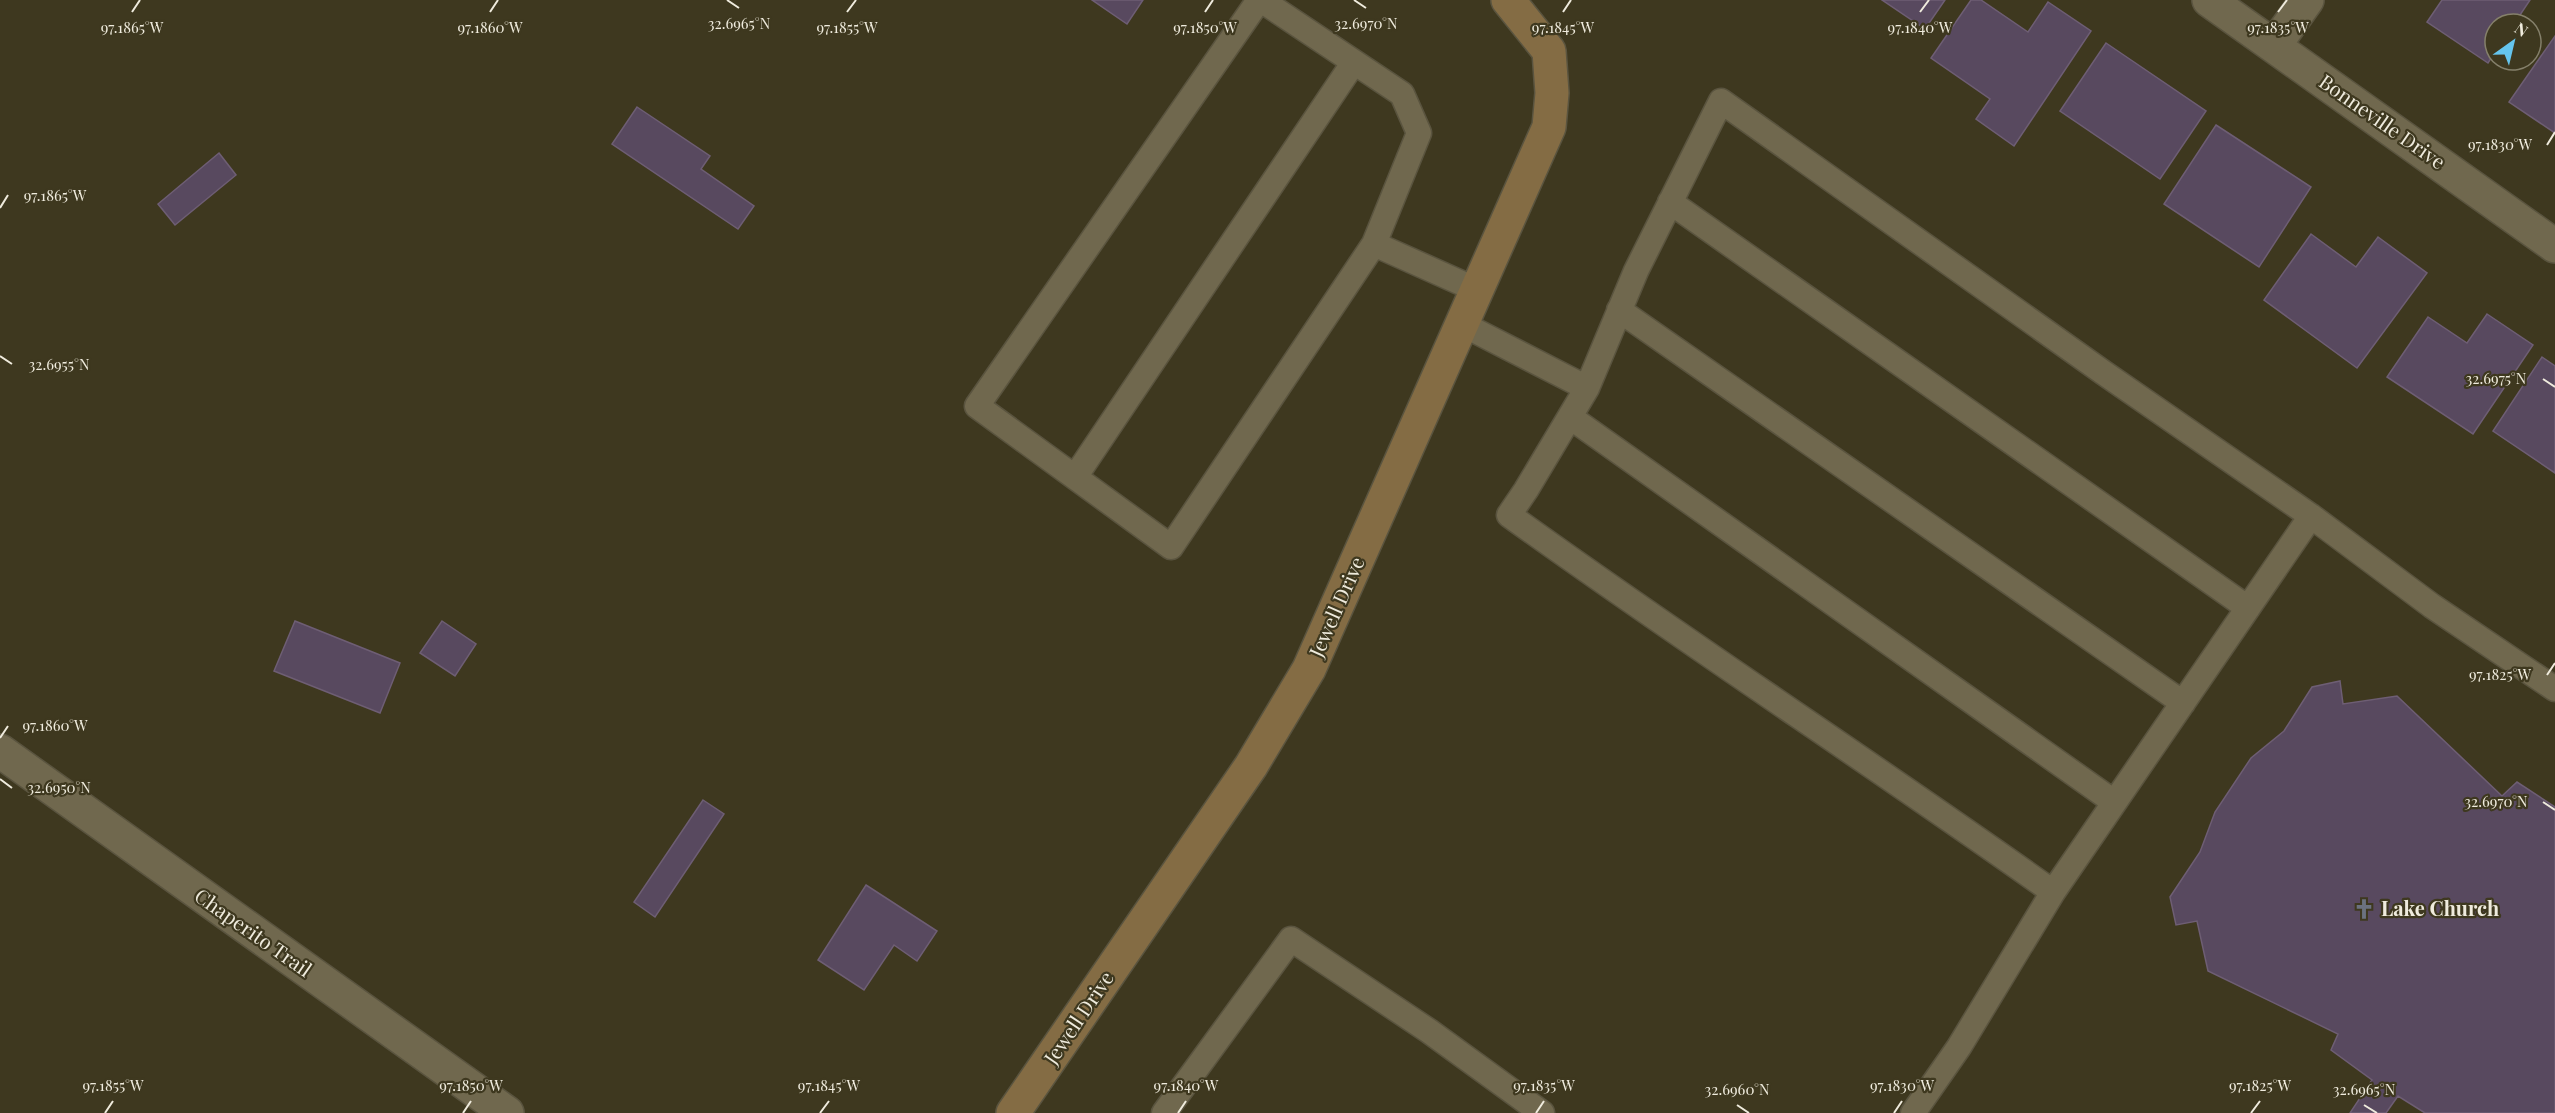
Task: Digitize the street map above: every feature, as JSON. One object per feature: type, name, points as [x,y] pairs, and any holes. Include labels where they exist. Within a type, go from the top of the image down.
[{"type":"street","name":"Jewell Drive","points":[[1013,1113],[1251,766],[1309,669],[1549,127],[1552,93],[1549,51],[1508,0]]},
{"type":"street","name":"Bonneville Drive","points":[[2209,0],[2555,246]]},
{"type":"street","points":[[2274,46],[2307,0]]},
{"type":"street","name":"Chaperito Trail","points":[[0,751],[507,1113]]},
{"type":"lane","points":[[1260,0],[1402,94],[1419,133],[1374,244],[1171,547],[977,406],[1260,0]]},
{"type":"lane","points":[[1075,477],[1354,62]]},
{"type":"lane","points":[[2053,892],[1927,802],[1622,597],[1509,515],[1587,388],[1619,310],[1721,101],[2104,373],[2312,516],[2432,606],[2555,689]]},
{"type":"lane","points":[[1670,202],[2248,608]]},
{"type":"lane","points":[[1374,244],[1477,290]]},
{"type":"lane","points":[[1619,310],[2183,702]]},
{"type":"lane","points":[[1462,324],[1587,388]]},
{"type":"lane","points":[[1570,417],[2114,802]]},
{"type":"lane","points":[[1913,1113],[1959,1047],[2053,892],[2312,516]]},
{"type":"lane","points":[[1164,1113],[1291,939],[1429,1032],[1542,1113]]},
{"type":"building","points":[[1092,0],[1143,0],[1127,24]]},
{"type":"building","points":[[1882,0],[1945,0],[1925,29]]},
{"type":"building","points":[[1971,0],[1981,0],[2028,32],[2048,2],[2091,31],[2014,146],[1976,119],[1990,99],[1931,58]]},
{"type":"building","points":[[2442,0],[2530,0],[2522,12],[2483,12],[2483,60],[2427,22]]},
{"type":"building","points":[[2555,36],[2555,133],[2509,102],[2530,72],[2543,72],[2543,53]]},
{"type":"building","points":[[2106,43],[2206,111],[2160,179],[2060,111]]},
{"type":"building","points":[[637,107],[710,156],[701,169],[754,206],[738,229],[612,144]]},
{"type":"building","points":[[2216,125],[2311,187],[2259,267],[2164,204]]},
{"type":"building","points":[[219,153],[236,175],[175,225],[158,204]]},
{"type":"building","points":[[2311,234],[2356,267],[2378,237],[2427,273],[2357,368],[2264,300]]},
{"type":"building","points":[[2487,314],[2533,345],[2473,434],[2387,377],[2428,317],[2467,343]]},
{"type":"building","points":[[2542,357],[2555,366],[2555,473],[2493,431]]},
{"type":"building","points":[[295,621],[400,663],[380,713],[274,671]]},
{"type":"building","points":[[442,621],[476,644],[455,676],[420,653]]},
{"type":"building","name":"Lake Church","points":[[2340,681],[2343,704],[2397,696],[2502,796],[2517,782],[2555,807],[2555,1113],[2425,1113],[2398,1096],[2386,1113],[2350,1113],[2372,1080],[2331,1050],[2338,1034],[2208,971],[2197,921],[2176,925],[2170,897],[2200,852],[2215,812],[2251,758],[2284,731],[2312,687]]},
{"type":"building","points":[[703,800],[724,814],[655,917],[634,902]]},
{"type":"building","points":[[866,885],[937,931],[917,961],[894,945],[864,990],[818,960]]},
{"type":"place","name":"Lake Church","points":[[2364,909]]}]
